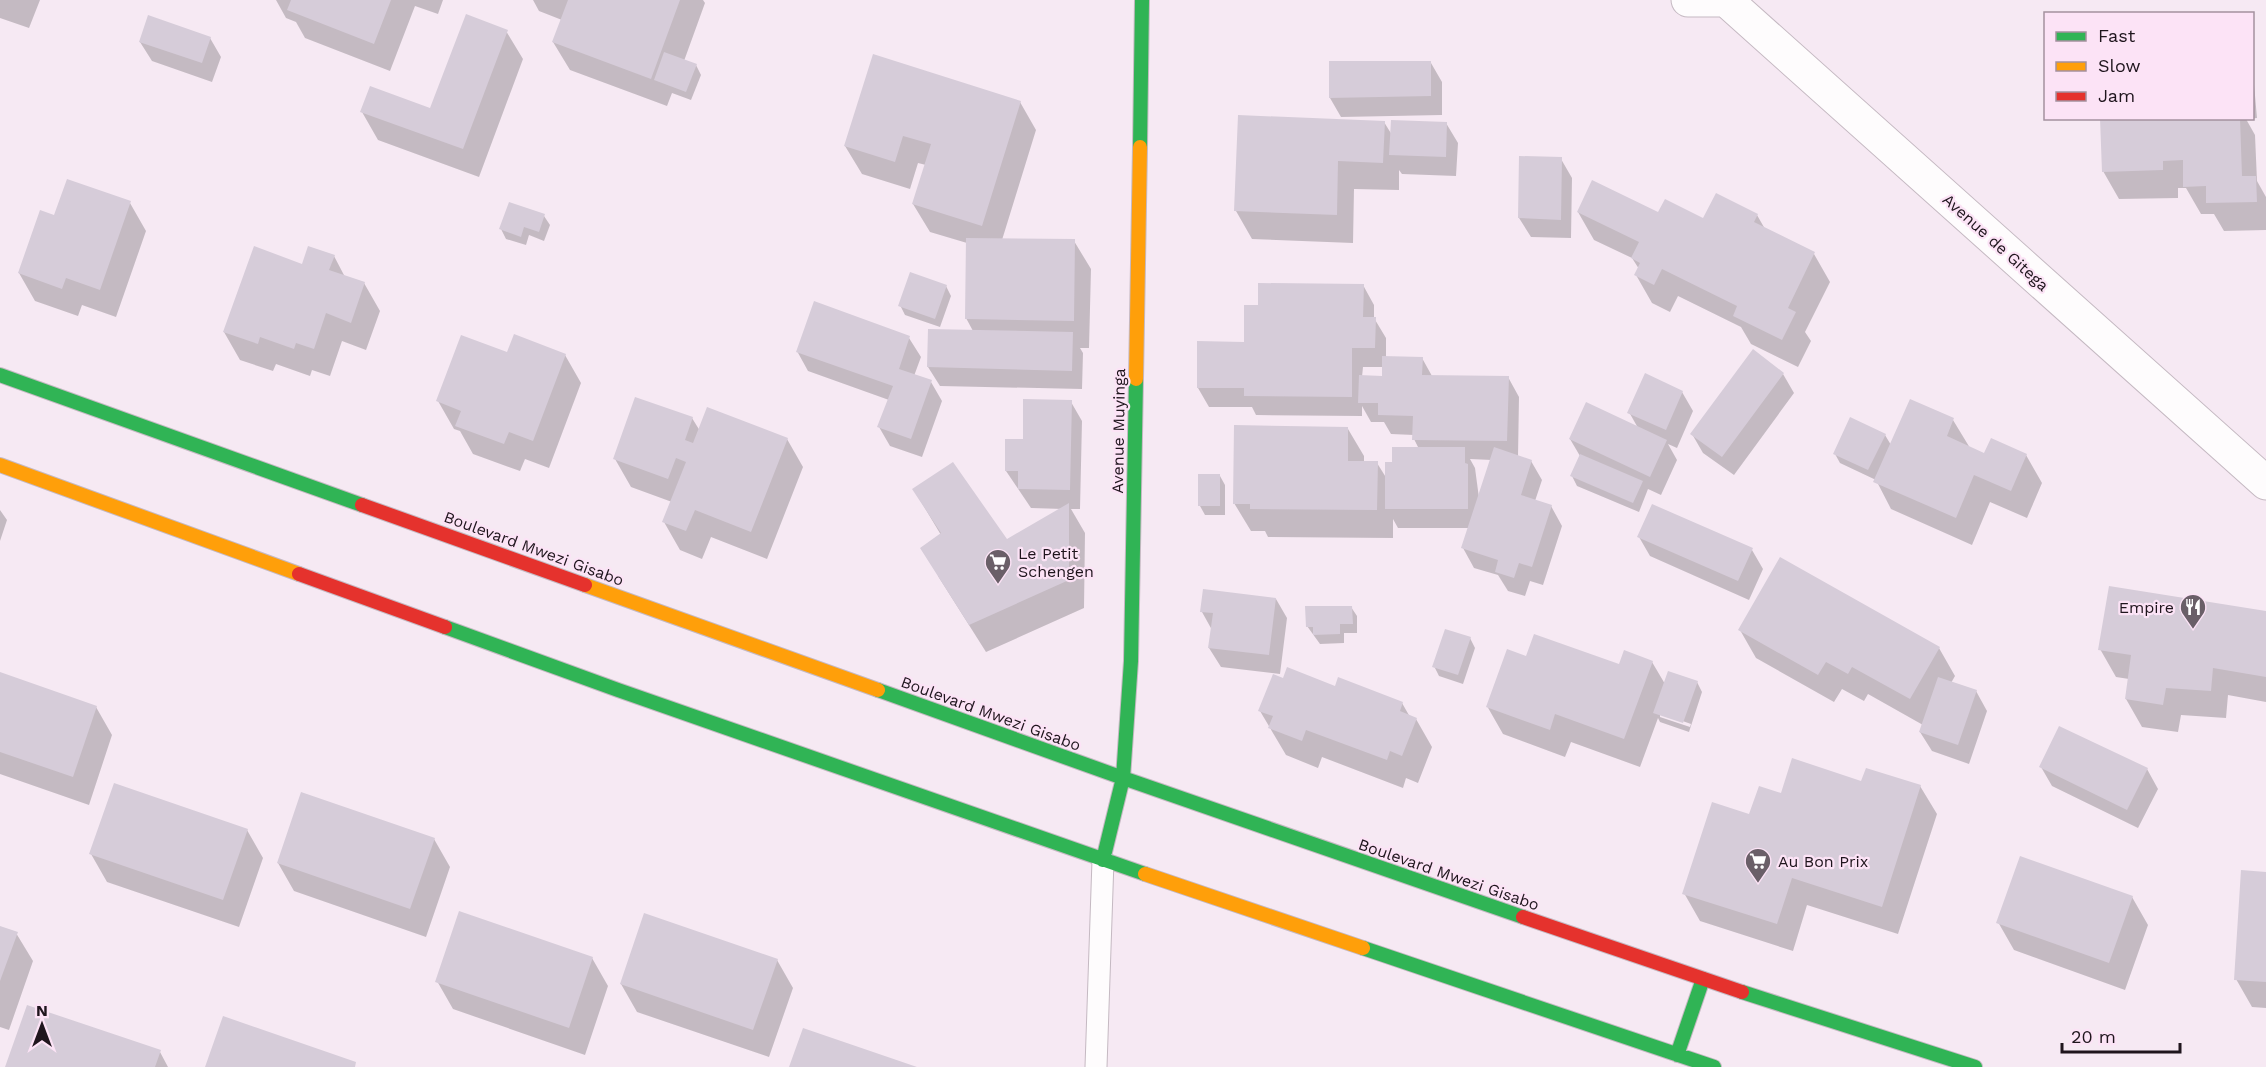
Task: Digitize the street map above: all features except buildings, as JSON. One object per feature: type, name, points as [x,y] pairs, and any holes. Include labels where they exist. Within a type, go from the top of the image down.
[{"type":"main road","name":"Avenue Muyinga","points":[[1103,860],[1124,778],[1131,649],[1143,0]]},
{"type":"main road","name":"Boulevard Mwezi Gisabo","points":[[0,375],[1124,778],[1703,979],[1975,1067]]},
{"type":"main road","points":[[0,465],[629,694],[1103,860],[1714,1067]]},
{"type":"main road","points":[[1677,1055],[1703,979]]},
{"type":"street","points":[[1688,0],[1733,0]]},
{"type":"street","name":"Avenue de Gitega","points":[[1726,0],[2266,483]]},
{"type":"lane","points":[[1096,1067],[1103,860]]},
{"type":"traffic: fast","points":[[1140,147],[1142,0]]},
{"type":"traffic: fast","points":[[0,375],[362,505]]},
{"type":"traffic: fast","points":[[1103,860],[1123,778],[1131,661],[1136,379]]},
{"type":"traffic: fast","points":[[445,627],[618,690],[1145,874]]},
{"type":"traffic: fast","points":[[878,690],[1523,917]]},
{"type":"traffic: fast","points":[[1363,948],[1714,1067]]},
{"type":"traffic: fast","points":[[1677,1055],[1703,979]]},
{"type":"traffic: fast","points":[[1742,992],[1975,1067]]},
{"type":"traffic: slow","points":[[1136,379],[1140,147]]},
{"type":"traffic: slow","points":[[0,465],[299,574]]},
{"type":"traffic: slow","points":[[585,585],[878,690]]},
{"type":"traffic: slow","points":[[1145,874],[1363,948]]},
{"type":"traffic: jam","points":[[362,505],[585,585]]},
{"type":"traffic: jam","points":[[299,574],[445,627]]},
{"type":"traffic: jam","points":[[1523,917],[1742,992]]},
{"type":"place","name":"Le Petit Schengen","points":[[998,585]]},
{"type":"place","name":"Empire","points":[[2193,630]]},
{"type":"place","name":"Au Bon Prix","points":[[1758,884]]}]
